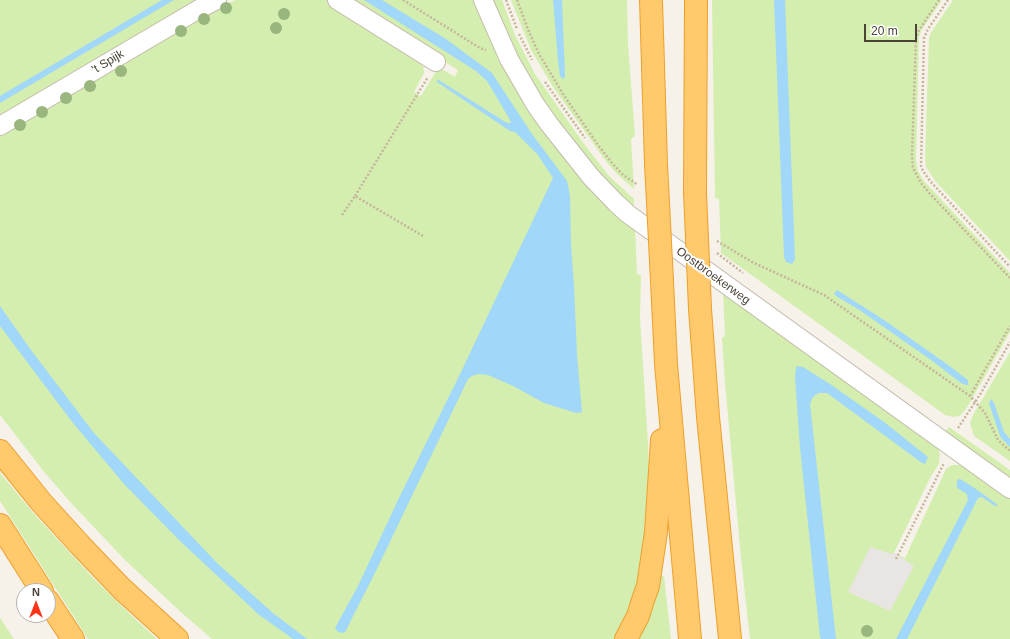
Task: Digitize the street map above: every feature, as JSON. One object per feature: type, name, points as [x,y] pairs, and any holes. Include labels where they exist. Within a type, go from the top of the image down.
[{"type":"highway","points":[[651,0],[656,164],[666,364],[690,639]]},
{"type":"highway","points":[[696,0],[695,192],[700,309],[708,417],[730,639]]},
{"type":"highway","points":[[626,639],[638,616],[648,586],[652,566],[656,532],[666,364]]},
{"type":"highway","points":[[0,451],[41,502],[80,545],[122,589],[177,639]]},
{"type":"highway","points":[[0,526],[37,583]]},
{"type":"highway","points":[[56,613],[73,639]]},
{"type":"street","name":"'t Spijk","points":[[0,126],[199,9],[217,0]]},
{"type":"street","points":[[337,0],[436,62]]},
{"type":"street","name":"Oostbroekerweg","points":[[483,0],[509,59],[529,95],[549,124],[591,177],[628,214],[1010,489]]},
{"type":"path","points":[[403,0],[480,48],[509,59]]},
{"type":"path","points":[[518,0],[529,32],[539,54],[563,94],[612,163],[622,174],[644,189]]},
{"type":"path","points":[[939,0],[919,30],[916,38],[912,156],[913,168],[921,183],[931,195],[1010,278]]},
{"type":"path","points":[[948,0],[924,38],[922,171],[1010,267]]},
{"type":"path","points":[[342,215],[436,62]]},
{"type":"path","points":[[355,196],[423,236]]},
{"type":"path","points":[[714,239],[752,262],[824,295],[970,396],[985,414],[998,440],[1010,451]]},
{"type":"path","points":[[970,396],[1010,326]]},
{"type":"path","points":[[958,428],[1010,342]]},
{"type":"path","points":[[896,559],[952,448]]},
{"type":"green space","points":[[0,0],[202,0],[0,117]]},
{"type":"green space","points":[[236,0],[328,0],[423,62],[424,73],[414,92],[421,96],[438,68],[455,77],[458,70],[344,0],[476,0],[483,19],[635,228],[637,274],[641,275],[640,318],[648,444],[650,507],[639,591],[618,639],[212,639],[125,560],[72,504],[45,473],[0,415],[0,135],[224,5]]},
{"type":"green space","points":[[491,0],[502,0],[515,35],[535,74],[584,144],[609,176],[634,199],[634,211],[618,195],[572,142],[528,80]]},
{"type":"green space","points":[[511,0],[627,0],[628,44],[635,136],[631,139],[634,189],[608,164],[553,87],[531,50]]},
{"type":"green space","points":[[712,0],[942,0],[921,31],[919,37],[916,160],[918,171],[924,181],[1010,273],[1010,332],[968,406],[960,416],[953,417],[945,415],[721,253],[719,199],[715,198]]},
{"type":"green space","points":[[953,0],[1010,0],[1010,261],[936,182],[926,167],[925,157],[929,38],[930,34]]},
{"type":"green space","points":[[723,292],[938,448],[940,454],[939,464],[931,476],[894,553],[905,558],[946,469],[952,465],[960,465],[968,468],[1010,498],[1010,639],[750,639],[725,383],[722,338],[725,336]]},
{"type":"green space","points":[[1010,352],[1010,461],[974,436],[970,423],[973,415]]},
{"type":"green space","points":[[949,427],[1010,470],[1010,479],[945,432]]},
{"type":"green space","points":[[0,473],[36,516],[96,581],[157,639],[88,639],[56,589],[56,583],[52,583],[0,501]]},
{"type":"green space","points":[[659,576],[664,576],[671,639],[637,639]]},
{"type":"green space","points":[[0,618],[14,639],[0,639]]},
{"type":"shaded area","points":[[870,547],[892,554],[894,553],[914,566],[890,611],[848,592]]},
{"type":"water","points":[[162,0],[174,0],[0,103],[0,96]]},
{"type":"water","points":[[364,0],[382,0],[446,39],[492,73],[532,134],[567,181],[570,196],[577,355],[582,412],[576,413],[544,403],[513,386],[488,375],[478,374],[468,379],[374,575],[346,631],[343,633],[338,632],[335,628],[358,586],[553,178],[538,155],[515,132],[510,131],[437,82],[437,79],[507,123],[511,123],[487,81],[476,71]]},
{"type":"water","points":[[553,0],[562,0],[565,76],[563,79],[560,76],[558,61]]},
{"type":"water","points":[[774,0],[785,0],[795,259],[792,264],[786,262],[784,257]]},
{"type":"water","points":[[837,290],[884,320],[944,362],[968,380],[968,385],[961,383],[858,309],[836,296],[834,294]]},
{"type":"water","points":[[0,306],[31,350],[94,433],[218,564],[273,613],[307,639],[293,639],[258,614],[180,541],[124,484],[73,423],[0,326]]},
{"type":"water","points":[[797,366],[803,367],[830,384],[884,422],[928,457],[925,464],[922,463],[827,393],[819,393],[812,399],[810,404],[836,639],[821,639],[820,637],[800,448],[795,377]]},
{"type":"water","points":[[991,399],[994,403],[1004,432],[1010,439],[1010,447],[1001,438],[989,403]]},
{"type":"water","points":[[960,479],[998,505],[995,506],[982,497],[978,498],[907,639],[896,639],[968,500],[967,494],[957,488],[957,480]]}]
